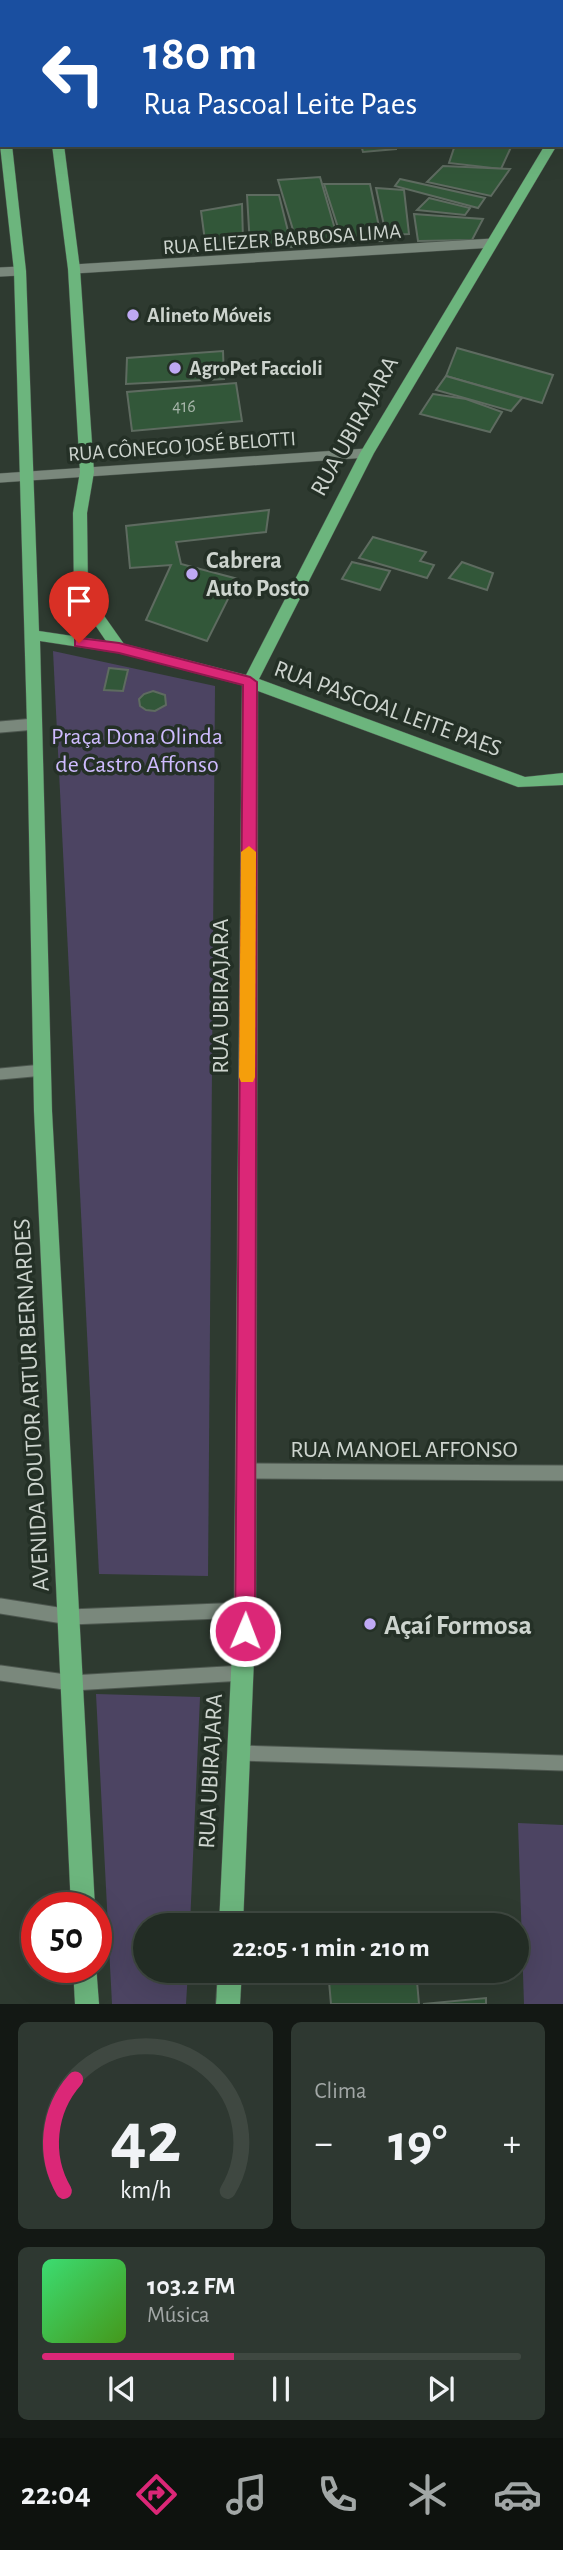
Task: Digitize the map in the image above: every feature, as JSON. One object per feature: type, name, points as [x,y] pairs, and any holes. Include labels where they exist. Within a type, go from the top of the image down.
[{"type":"main road","name":"AVENIDA DOUTOR ARTUR BERNARDES","points":[[6,147],[20,271],[33,635],[43,1111],[82,1892]]},
{"type":"main road","points":[[58,147],[74,269],[88,472],[80,513],[81,594],[119,648]]},
{"type":"main road","name":"RUA UBIRAJARA","points":[[231,1913],[246,1610],[244,1471],[250,682],[366,453],[550,147]]},
{"type":"main road","name":"RUA PASCOAL LEITE PAES","points":[[33,635],[119,648],[250,682],[524,783],[563,779]]},
{"type":"main road","points":[[86,1983],[87,2004]]},
{"type":"main road","points":[[228,2004],[229,1983]]},
{"type":"street","name":"RUA ELIEZER BARBOSA LIMA","points":[[74,269],[493,243]]},
{"type":"street","points":[[0,272],[20,271]]},
{"type":"street","name":"RUA CÔNEGO JOSÉ BELOTTI","points":[[0,478],[366,453]]},
{"type":"street","points":[[0,727],[35,724]]},
{"type":"street","points":[[0,1074],[43,1070]]},
{"type":"street","name":"RUA MANOEL AFFONSO","points":[[244,1471],[563,1473]]},
{"type":"street","points":[[0,1606],[70,1617],[246,1610]]},
{"type":"street","points":[[0,1673],[72,1683],[243,1673]]},
{"type":"street","points":[[238,1753],[563,1763]]},
{"type":"green space","name":"Praça Dona Olinda de Castro Affonso","points":[[53,651],[215,686],[208,1576],[99,1574]]},
{"type":"green space","points":[[96,1694],[200,1697],[191,1913],[133,1913],[133,1983],[187,1983],[186,2004],[112,2004],[112,1892],[106,1892]]},
{"type":"green space","points":[[518,1823],[563,1825],[563,2004],[524,2004],[523,1983],[529,1983],[529,1913],[521,1913]]},
{"type":"building","points":[[362,147],[396,147],[396,149],[363,152]]},
{"type":"building","points":[[454,147],[511,147],[501,169],[449,163]]},
{"type":"building","points":[[443,166],[510,169],[491,196],[427,182]]},
{"type":"building","points":[[320,177],[339,243],[297,243],[278,180]]},
{"type":"building","points":[[400,179],[485,198],[478,208],[395,186]]},
{"type":"building","points":[[324,184],[370,184],[382,241],[342,240]]},
{"type":"building","points":[[376,188],[404,190],[409,234],[386,235]]},
{"type":"building","points":[[247,195],[279,195],[292,247],[250,246]]},
{"type":"building","points":[[429,198],[470,208],[465,215],[417,210]]},
{"type":"building","points":[[242,204],[243,240],[205,241],[201,211]]},
{"type":"building","points":[[414,214],[483,219],[472,240],[418,241]]},
{"type":"building","points":[[457,348],[553,375],[542,403],[446,376]]},
{"type":"building","name":"AgroPet Faccioli","points":[[223,351],[224,379],[126,384],[127,358]]},
{"type":"building","points":[[446,376],[522,398],[511,411],[436,390]]},
{"type":"building","points":[[236,383],[242,421],[132,431],[127,392]]},
{"type":"building","points":[[433,394],[466,399],[502,412],[490,432],[420,414]]},
{"type":"building","name":"Cabrera Auto Posto","points":[[269,510],[266,532],[176,542],[181,564],[238,579],[207,641],[146,620],[171,565],[130,568],[126,526]]},
{"type":"building","points":[[373,537],[426,552],[420,561],[434,565],[427,578],[359,558]]},
{"type":"building","points":[[352,562],[390,571],[380,590],[342,579]]},
{"type":"building","points":[[462,562],[493,573],[487,590],[449,578]]},
{"type":"building","points":[[109,668],[128,670],[123,691],[104,690]]},
{"type":"building","points":[[153,691],[165,695],[166,705],[155,711],[146,710],[140,706],[139,699]]},
{"type":"building","points":[[329,1983],[417,1983],[419,2004],[331,2004]]},
{"type":"building","points":[[486,1998],[486,2004],[423,2004]]},
{"type":"slow traffic","points":[[247,1077],[249,852]]},
{"type":"place","name":"Alineto Móveis","points":[[133,315]]},
{"type":"place","name":"AgroPet Faccioli","points":[[175,368]]},
{"type":"place","name":"Cabrera Auto Posto","points":[[192,574]]},
{"type":"place","name":"Açaí Formosa","points":[[370,1624]]},
{"type":"route","points":[[79,643],[119,648],[250,682],[245,1631]]}]
